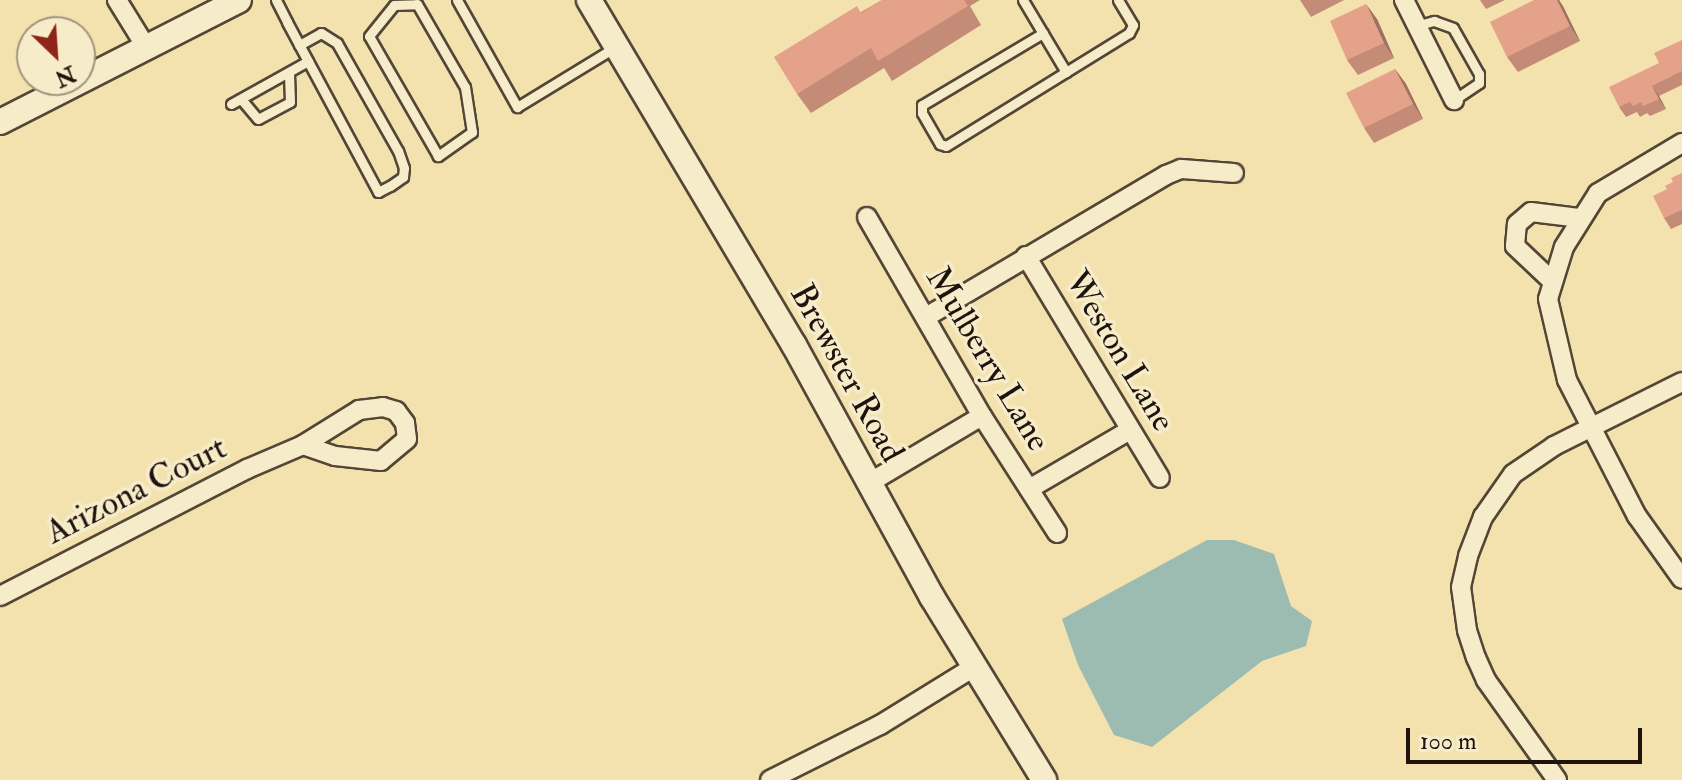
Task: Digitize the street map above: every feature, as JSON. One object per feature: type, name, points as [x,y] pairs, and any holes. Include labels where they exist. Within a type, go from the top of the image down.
[{"type":"street","points":[[117,0],[146,47]]},
{"type":"street","points":[[0,122],[239,0]]},
{"type":"street","name":"Brewster Road","points":[[589,0],[794,345],[974,667],[1044,780]]},
{"type":"street","points":[[1404,0],[1454,100]]},
{"type":"street","points":[[1682,143],[1598,193],[1579,218],[1564,247],[1548,299],[1556,346],[1567,380],[1637,516],[1682,579]]},
{"type":"street","points":[[926,317],[1166,175],[1181,169],[1234,173]]},
{"type":"street","points":[[1552,281],[1515,246],[1517,224],[1531,212],[1579,218]]},
{"type":"street","name":"Mulberry Lane","points":[[867,217],[982,416],[1057,533]]},
{"type":"street","name":"Weston Lane","points":[[1026,256],[1160,478]]},
{"type":"street","points":[[1557,780],[1486,680],[1467,630],[1461,587],[1468,556],[1483,517],[1513,474],[1554,446],[1682,382]]},
{"type":"street","name":"Arizona Court","points":[[0,596],[247,469],[303,445],[359,410],[383,407],[396,411],[405,423],[407,439],[381,461],[335,456],[303,445]]},
{"type":"street","points":[[869,483],[982,416]]},
{"type":"street","points":[[1029,489],[1130,430]]},
{"type":"street","points":[[770,780],[906,711],[974,667]]},
{"type":"lane","points":[[276,0],[299,45],[378,192],[403,177],[404,168],[337,43],[321,33],[299,45]]},
{"type":"lane","points":[[457,0],[517,107],[617,46]]},
{"type":"lane","points":[[1023,0],[1066,72]]},
{"type":"lane","points":[[1043,33],[922,105],[922,113],[940,144],[946,146],[1133,29],[1118,0]]},
{"type":"lane","points":[[392,2],[417,4],[465,87],[472,132],[438,156],[369,36],[392,2]]},
{"type":"lane","points":[[1416,26],[1434,21],[1453,28],[1479,74],[1479,83],[1454,100]]},
{"type":"lane","points":[[231,104],[308,61]]},
{"type":"lane","points":[[241,99],[258,119],[290,102],[289,72]]},
{"type":"water","points":[[1207,540],[1234,540],[1274,554],[1291,606],[1312,621],[1306,646],[1262,661],[1152,747],[1114,735],[1078,665],[1062,619]]},
{"type":"building","points":[[882,0],[964,0],[968,6],[878,61],[871,48],[797,94],[774,57],[857,6],[861,13]]},
{"type":"building","points":[[1534,0],[1557,0],[1570,26],[1507,57],[1490,22]]},
{"type":"building","points":[[1366,4],[1384,43],[1347,60],[1330,21]]},
{"type":"building","points":[[1682,40],[1682,71],[1652,86],[1659,99],[1643,106],[1641,102],[1633,106],[1630,102],[1619,107],[1609,87],[1659,63],[1654,53]]},
{"type":"building","points":[[1395,69],[1413,104],[1364,128],[1346,93]]},
{"type":"building","points":[[1682,173],[1682,210],[1664,218],[1653,196],[1667,189],[1665,186],[1673,182],[1671,178]]}]
